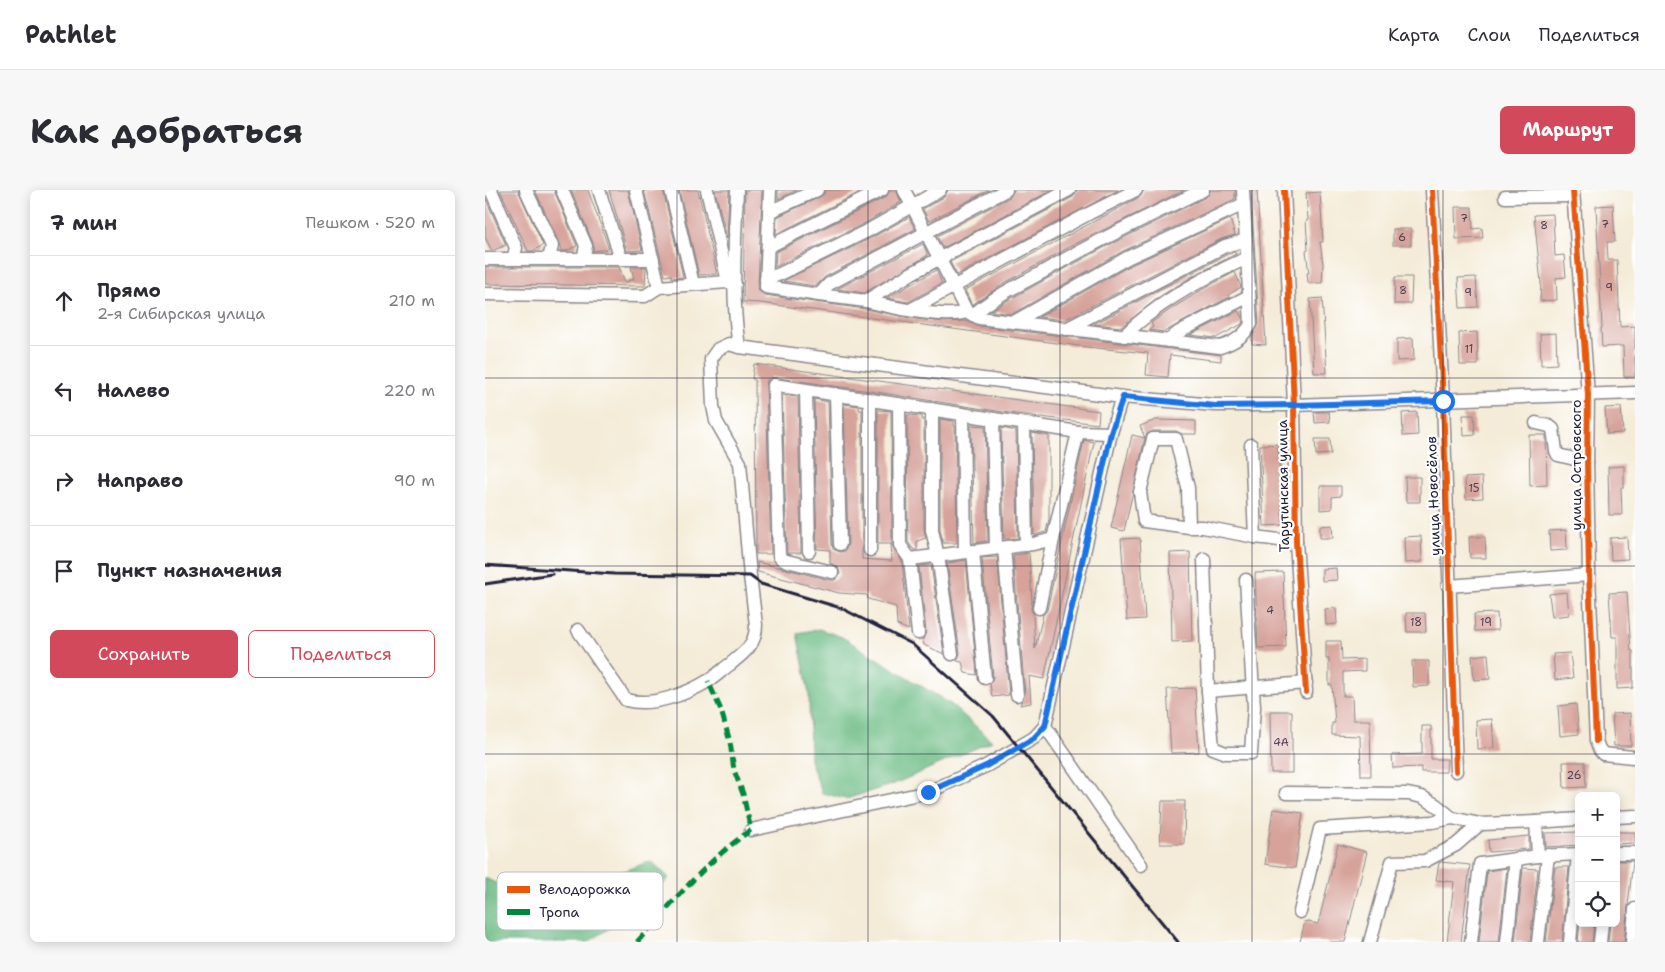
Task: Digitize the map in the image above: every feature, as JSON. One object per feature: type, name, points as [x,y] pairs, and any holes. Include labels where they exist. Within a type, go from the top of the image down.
[{"type":"street","points":[[491,190],[515,248],[513,259]]},
{"type":"street","points":[[526,190],[552,246],[549,259]]},
{"type":"street","points":[[562,190],[586,246],[583,259]]},
{"type":"street","points":[[599,190],[621,259]]},
{"type":"street","points":[[636,190],[659,287]]},
{"type":"street","points":[[671,190],[693,284]]},
{"type":"street","points":[[707,190],[731,283],[739,347]]},
{"type":"street","points":[[731,283],[737,190]]},
{"type":"street","points":[[770,190],[766,288],[866,301],[910,310],[958,315],[971,314],[988,302],[1075,253],[1203,190]]},
{"type":"street","points":[[769,212],[817,190]]},
{"type":"street","points":[[768,247],[882,190]]},
{"type":"street","points":[[904,190],[954,285],[971,314],[979,318],[1220,347],[1234,342],[1248,330],[1251,324],[1243,190]]},
{"type":"street","points":[[766,279],[869,230],[940,190]]},
{"type":"street","points":[[819,296],[829,284],[1006,190]]},
{"type":"street","points":[[866,301],[940,258],[1069,190]]},
{"type":"street","points":[[910,310],[1136,190]]},
{"type":"street","name":"Тарутинская улица","points":[[1252,687],[1306,688],[1296,542],[1294,405],[1284,190]]},
{"type":"street","name":"улица Новосёлов","points":[[1432,190],[1443,401],[1448,586],[1457,771]]},
{"type":"street","points":[[1505,197],[1573,193]]},
{"type":"street","name":"улица Островского","points":[[1573,193],[1588,395],[1589,575],[1596,741],[1603,754],[1633,757]]},
{"type":"street","points":[[1014,322],[1127,258],[1244,204]]},
{"type":"street","points":[[1066,328],[1209,253],[1246,240]]},
{"type":"street","points":[[1124,336],[1160,307],[1219,271],[1247,258]]},
{"type":"street","points":[[485,259],[653,259]]},
{"type":"street","points":[[485,294],[645,296],[659,287],[731,283]]},
{"type":"street","points":[[1168,341],[1179,332],[1249,296]]},
{"type":"street","points":[[578,630],[626,700],[636,702],[651,702],[684,693],[708,682],[748,650],[753,642],[756,625],[741,463],[716,421],[712,390],[711,359],[718,349],[729,344],[739,347],[1123,397],[1215,406],[1443,401],[1635,393]]},
{"type":"street","points":[[832,572],[783,560],[779,556],[774,384],[1077,432],[1111,433]]},
{"type":"street","points":[[806,390],[809,551]]},
{"type":"street","points":[[836,394],[840,544]]},
{"type":"street","points":[[751,830],[928,792],[986,766],[1034,738],[1045,726],[1111,433],[1123,397]]},
{"type":"street","points":[[870,400],[870,550]]},
{"type":"street","points":[[899,404],[900,545],[910,559],[918,633]]},
{"type":"street","points":[[932,409],[932,530],[938,556],[952,654]]},
{"type":"street","points":[[963,414],[969,552],[985,678]]},
{"type":"street","points":[[993,419],[1000,548],[1017,695]]},
{"type":"street","points":[[1536,423],[1553,429],[1555,451],[1558,455],[1587,462]]},
{"type":"street","points":[[1024,424],[1026,545]]},
{"type":"street","points":[[1039,608],[1077,432]]},
{"type":"street","points":[[1189,527],[1188,488],[1176,439],[1153,439],[1140,492],[1144,521],[1189,527],[1203,527],[1255,537],[1296,542]]},
{"type":"street","points":[[1251,445],[1255,537]]},
{"type":"street","points":[[910,559],[1053,540]]},
{"type":"street","points":[[1204,559],[1208,691],[1213,748],[1226,753],[1251,753],[1254,706],[1247,580]]},
{"type":"street","points":[[1448,586],[1589,575]]},
{"type":"street","points":[[1208,691],[1252,687]]},
{"type":"street","points":[[1045,726],[1141,865]]},
{"type":"street","points":[[1286,793],[1408,794],[1422,797],[1452,818]]},
{"type":"street","points":[[1620,817],[1635,816]]},
{"type":"street","points":[[1300,912],[1320,829],[1432,822],[1452,818],[1480,824],[1575,819]]},
{"type":"street","points":[[1536,822],[1543,856],[1539,942]]},
{"type":"street","points":[[1370,942],[1392,862],[1425,861],[1456,845],[1480,824]]},
{"type":"street","points":[[1620,853],[1635,853]]},
{"type":"street","points":[[1471,942],[1481,864],[1543,856],[1575,854]]},
{"type":"street","points":[[1507,942],[1516,859]]},
{"type":"street","points":[[1569,942],[1576,882]]},
{"type":"street","points":[[1632,942],[1635,909]]},
{"type":"street","points":[[1600,942],[1602,927]]},
{"type":"green space","points":[[819,629],[842,637],[952,705],[992,741],[894,784],[846,799],[822,793],[810,760],[809,694],[797,633]]},
{"type":"green space","points":[[651,861],[663,872],[621,872]]},
{"type":"green space","points":[[663,872],[669,878],[663,885]]},
{"type":"green space","points":[[485,878],[497,884],[497,930],[607,930],[588,942],[485,942]]},
{"type":"building","points":[[500,190],[518,190],[543,245],[533,251],[528,251]]},
{"type":"building","points":[[535,190],[554,190],[577,246],[561,251]]},
{"type":"building","points":[[571,190],[588,190],[609,249],[593,251],[593,243]]},
{"type":"building","points":[[609,190],[628,190],[642,250],[627,251]]},
{"type":"building","points":[[644,190],[663,190],[683,277],[672,278],[671,275],[665,276]]},
{"type":"building","points":[[679,190],[698,190],[717,274],[699,275]]},
{"type":"building","points":[[715,190],[729,190],[727,239]]},
{"type":"building","points":[[745,190],[762,190],[758,287],[759,291],[764,295],[865,309],[916,319],[944,322],[965,321],[978,326],[1221,355],[1221,361],[1170,355],[1168,377],[1146,375],[1148,353],[1086,347],[743,302]]},
{"type":"building","points":[[778,190],[797,190],[778,199]]},
{"type":"building","points":[[825,190],[864,190],[776,234],[777,217],[820,197],[824,194]]},
{"type":"building","points":[[890,190],[896,190],[901,202],[865,223],[775,267],[776,252],[886,197]]},
{"type":"building","points":[[948,190],[989,190],[929,221],[923,209],[944,197]]},
{"type":"building","points":[[1014,190],[1052,190],[943,248],[937,236],[1010,197]]},
{"type":"building","points":[[1077,190],[1118,190],[957,275],[950,262],[1073,197]]},
{"type":"building","points":[[1144,190],[1184,190],[1077,243],[1001,285],[972,305],[965,290],[1140,197]]},
{"type":"building","points":[[1211,190],[1235,190],[1235,199],[1123,251],[1012,314],[991,311],[1105,247],[1206,197]]},
{"type":"building","points":[[1251,190],[1259,190],[1257,191],[1266,345],[1252,344],[1252,337],[1259,324]]},
{"type":"building","points":[[1320,192],[1323,242],[1320,242],[1323,264],[1322,283],[1308,283],[1306,193]]},
{"type":"building","points":[[485,197],[506,245],[492,251],[485,237]]},
{"type":"building","points":[[1613,205],[1615,242],[1607,242],[1608,260],[1617,260],[1620,327],[1635,326],[1635,377],[1624,377],[1623,346],[1602,347],[1596,206]]},
{"type":"building","points":[[1455,207],[1472,207],[1473,229],[1482,228],[1483,238],[1456,239]]},
{"type":"building","points":[[1553,214],[1555,256],[1564,255],[1566,277],[1556,278],[1557,300],[1540,301],[1541,283],[1534,215]]},
{"type":"building","points":[[909,217],[915,229],[825,277],[816,286],[783,281],[873,237]]},
{"type":"building","points":[[1230,219],[1235,235],[1221,239],[1064,320],[1039,317],[1131,265]]},
{"type":"building","points":[[1393,229],[1411,229],[1411,245],[1393,245]]},
{"type":"building","points":[[923,244],[928,255],[864,293],[837,289]]},
{"type":"building","points":[[1235,252],[1236,254],[1195,275],[1162,295],[1121,327],[1094,324],[1228,254]]},
{"type":"building","points":[[485,267],[619,267],[625,282],[634,279],[631,267],[646,267],[645,286],[485,284]]},
{"type":"building","points":[[936,270],[942,283],[908,302],[887,298]]},
{"type":"building","points":[[1235,272],[1241,287],[1228,295],[1229,297],[1164,332],[1149,330],[1153,327],[1151,323],[1171,309]]},
{"type":"building","points":[[1395,277],[1412,277],[1411,304],[1394,304]]},
{"type":"building","points":[[1476,277],[1478,307],[1460,308],[1458,278]]},
{"type":"building","points":[[1322,298],[1327,373],[1314,373],[1310,299]]},
{"type":"building","points":[[1238,311],[1243,319],[1242,324],[1216,338],[1190,335]]},
{"type":"building","points":[[1477,332],[1478,365],[1460,365],[1459,333]]},
{"type":"building","points":[[1556,333],[1557,364],[1541,365],[1540,334]]},
{"type":"building","points":[[1413,338],[1414,360],[1397,361],[1397,339]]},
{"type":"building","points":[[754,364],[1099,411],[1098,424],[1016,414],[771,377],[767,380],[766,385],[771,554],[756,554],[755,379],[752,379]]},
{"type":"building","points":[[782,395],[798,397],[801,553],[787,553]]},
{"type":"building","points":[[814,399],[828,402],[832,544],[833,549],[840,552],[845,551],[848,544],[844,404],[859,406],[859,410],[862,410],[862,559],[892,561],[891,544],[878,544],[878,410],[891,411],[892,545],[902,562],[909,630],[897,625],[896,607],[868,599],[867,595],[839,593],[758,572],[757,562],[830,580],[835,580],[840,574],[838,567],[830,563],[830,550],[817,549]]},
{"type":"building","points":[[1621,407],[1623,433],[1607,434],[1605,408]]},
{"type":"building","points":[[1314,412],[1329,412],[1330,422],[1315,423]]},
{"type":"building","points":[[1417,412],[1418,435],[1403,436],[1402,413]]},
{"type":"building","points":[[907,415],[922,416],[922,420],[924,420],[924,530],[926,538],[917,541],[917,550],[914,550],[908,542]]},
{"type":"building","points":[[1463,415],[1474,415],[1475,435],[1464,436]]},
{"type":"building","points":[[940,419],[954,421],[955,426],[957,543],[943,543],[940,529]]},
{"type":"building","points":[[1156,420],[1196,421],[1196,434],[1182,434],[1176,431],[1153,431],[1147,434],[1145,438],[1140,426]]},
{"type":"building","points":[[971,425],[985,426],[988,541],[974,543]]},
{"type":"building","points":[[1001,428],[1016,431],[1018,538],[1004,539]]},
{"type":"building","points":[[1032,433],[1049,436],[1049,519],[1046,532],[1034,535]]},
{"type":"building","points":[[1132,435],[1145,438],[1124,531],[1111,528]]},
{"type":"building","points":[[1529,435],[1546,435],[1547,485],[1530,486]]},
{"type":"building","points":[[1315,439],[1330,439],[1331,454],[1316,455]]},
{"type":"building","points":[[1084,440],[1094,442],[1044,679],[1029,676],[1031,703],[1020,705],[1025,694],[1013,555],[1029,553],[1031,610],[1033,613],[1035,649],[1043,615],[1047,610]]},
{"type":"building","points":[[1278,444],[1283,525],[1264,526],[1260,445]]},
{"type":"building","points":[[1624,466],[1624,487],[1621,487],[1622,515],[1609,515],[1608,467]]},
{"type":"building","points":[[1405,477],[1420,477],[1420,502],[1406,502]]},
{"type":"building","points":[[1482,477],[1483,498],[1466,499],[1465,478]]},
{"type":"building","points":[[1320,486],[1341,486],[1341,496],[1332,497],[1332,509],[1320,510]]},
{"type":"building","points":[[1332,525],[1333,538],[1320,538],[1320,526]]},
{"type":"building","points":[[1566,530],[1567,550],[1550,551],[1549,531]]},
{"type":"building","points":[[1421,536],[1422,562],[1405,563],[1404,537]]},
{"type":"building","points":[[1469,537],[1485,537],[1486,558],[1470,558]]},
{"type":"building","points":[[1627,537],[1628,559],[1611,560],[1610,538]]},
{"type":"building","points":[[1140,538],[1145,619],[1127,620],[1121,539]]},
{"type":"building","points":[[1190,552],[1192,641],[1172,642],[1170,553]]},
{"type":"building","points":[[997,557],[1009,695],[992,697],[990,684],[993,677],[982,558]]},
{"type":"building","points":[[966,560],[977,675],[965,673],[962,662],[957,661],[960,653],[947,563]]},
{"type":"building","points":[[931,565],[944,654],[924,645],[923,639],[926,632],[919,566]]},
{"type":"building","points":[[1336,568],[1337,580],[1322,581],[1322,569]]},
{"type":"building","points":[[1283,572],[1286,647],[1258,648],[1255,573]]},
{"type":"building","points":[[1567,592],[1569,615],[1552,617],[1549,594]]},
{"type":"building","points":[[1627,592],[1631,651],[1633,651],[1633,688],[1617,689],[1617,637],[1612,637],[1609,593]]},
{"type":"building","points":[[1336,608],[1337,624],[1326,625],[1325,609]]},
{"type":"building","points":[[1406,613],[1425,613],[1426,632],[1407,632]]},
{"type":"building","points":[[1497,613],[1498,630],[1475,631],[1474,614]]},
{"type":"building","points":[[1326,641],[1341,641],[1342,660],[1365,659],[1365,671],[1343,672],[1343,696],[1352,696],[1353,720],[1370,720],[1371,776],[1361,776],[1360,736],[1332,735],[1332,723],[1335,723],[1332,685],[1329,685],[1329,659],[1326,659]]},
{"type":"building","points":[[1570,653],[1573,678],[1555,680],[1553,654]]},
{"type":"building","points":[[1488,654],[1490,679],[1474,680],[1472,656]]},
{"type":"building","points":[[1412,661],[1429,661],[1429,686],[1413,687]]},
{"type":"building","points":[[1195,688],[1199,752],[1171,753],[1167,689]]},
{"type":"building","points":[[1576,704],[1579,734],[1560,736],[1558,706]]},
{"type":"building","points":[[1270,711],[1292,711],[1292,773],[1271,773]]},
{"type":"building","points":[[1630,713],[1631,746],[1614,746],[1612,714]]},
{"type":"building","points":[[1492,719],[1494,748],[1477,749],[1476,720]]},
{"type":"building","points":[[1422,726],[1431,726],[1431,759],[1447,759],[1446,772],[1421,772],[1421,767],[1393,768],[1392,755],[1422,754]]},
{"type":"building","points":[[1563,762],[1585,762],[1586,787],[1564,788]]},
{"type":"building","points":[[1162,801],[1185,801],[1184,844],[1160,844]]},
{"type":"building","points":[[1273,809],[1303,813],[1295,868],[1265,864]]},
{"type":"building","points":[[1575,832],[1575,845],[1546,847],[1545,833]]},
{"type":"building","points":[[1620,832],[1635,832],[1635,843],[1620,844]]},
{"type":"building","points":[[1529,836],[1529,849],[1489,852],[1488,840]]},
{"type":"building","points":[[1338,844],[1367,852],[1345,942],[1300,942],[1305,921],[1318,924]]},
{"type":"building","points":[[1620,861],[1633,861],[1624,942],[1608,942],[1610,927],[1620,927]]},
{"type":"building","points":[[1439,863],[1470,865],[1461,942],[1447,942],[1454,882],[1436,880]]},
{"type":"building","points":[[1555,867],[1569,867],[1562,942],[1546,942]]},
{"type":"building","points":[[1507,868],[1499,942],[1479,942],[1487,871]]},
{"type":"building","points":[[1523,868],[1538,869],[1530,942],[1515,942]]},
{"type":"building","points":[[1580,927],[1594,927],[1592,942],[1578,942]]},
{"type":"railway","points":[[485,565],[614,574],[750,576],[761,584],[841,608],[912,644],[993,716],[1178,942]]},
{"type":"railway","points":[[485,584],[552,574]]},
{"type":"marked path","points":[[663,913],[705,868],[751,830],[743,794],[734,770],[730,742],[721,710],[708,681]]},
{"type":"marked path","points":[[637,942],[648,930]]},
{"type":"cycle path","points":[[1284,190],[1294,405],[1296,542],[1306,692]]},
{"type":"cycle path","points":[[1432,190],[1443,401],[1456,771]]},
{"type":"cycle path","points":[[1573,190],[1588,395],[1589,575],[1596,741]]},
{"type":"route","points":[[928,792],[986,766],[1034,738],[1045,726],[1111,433],[1123,397],[1215,406],[1443,401]]}]
